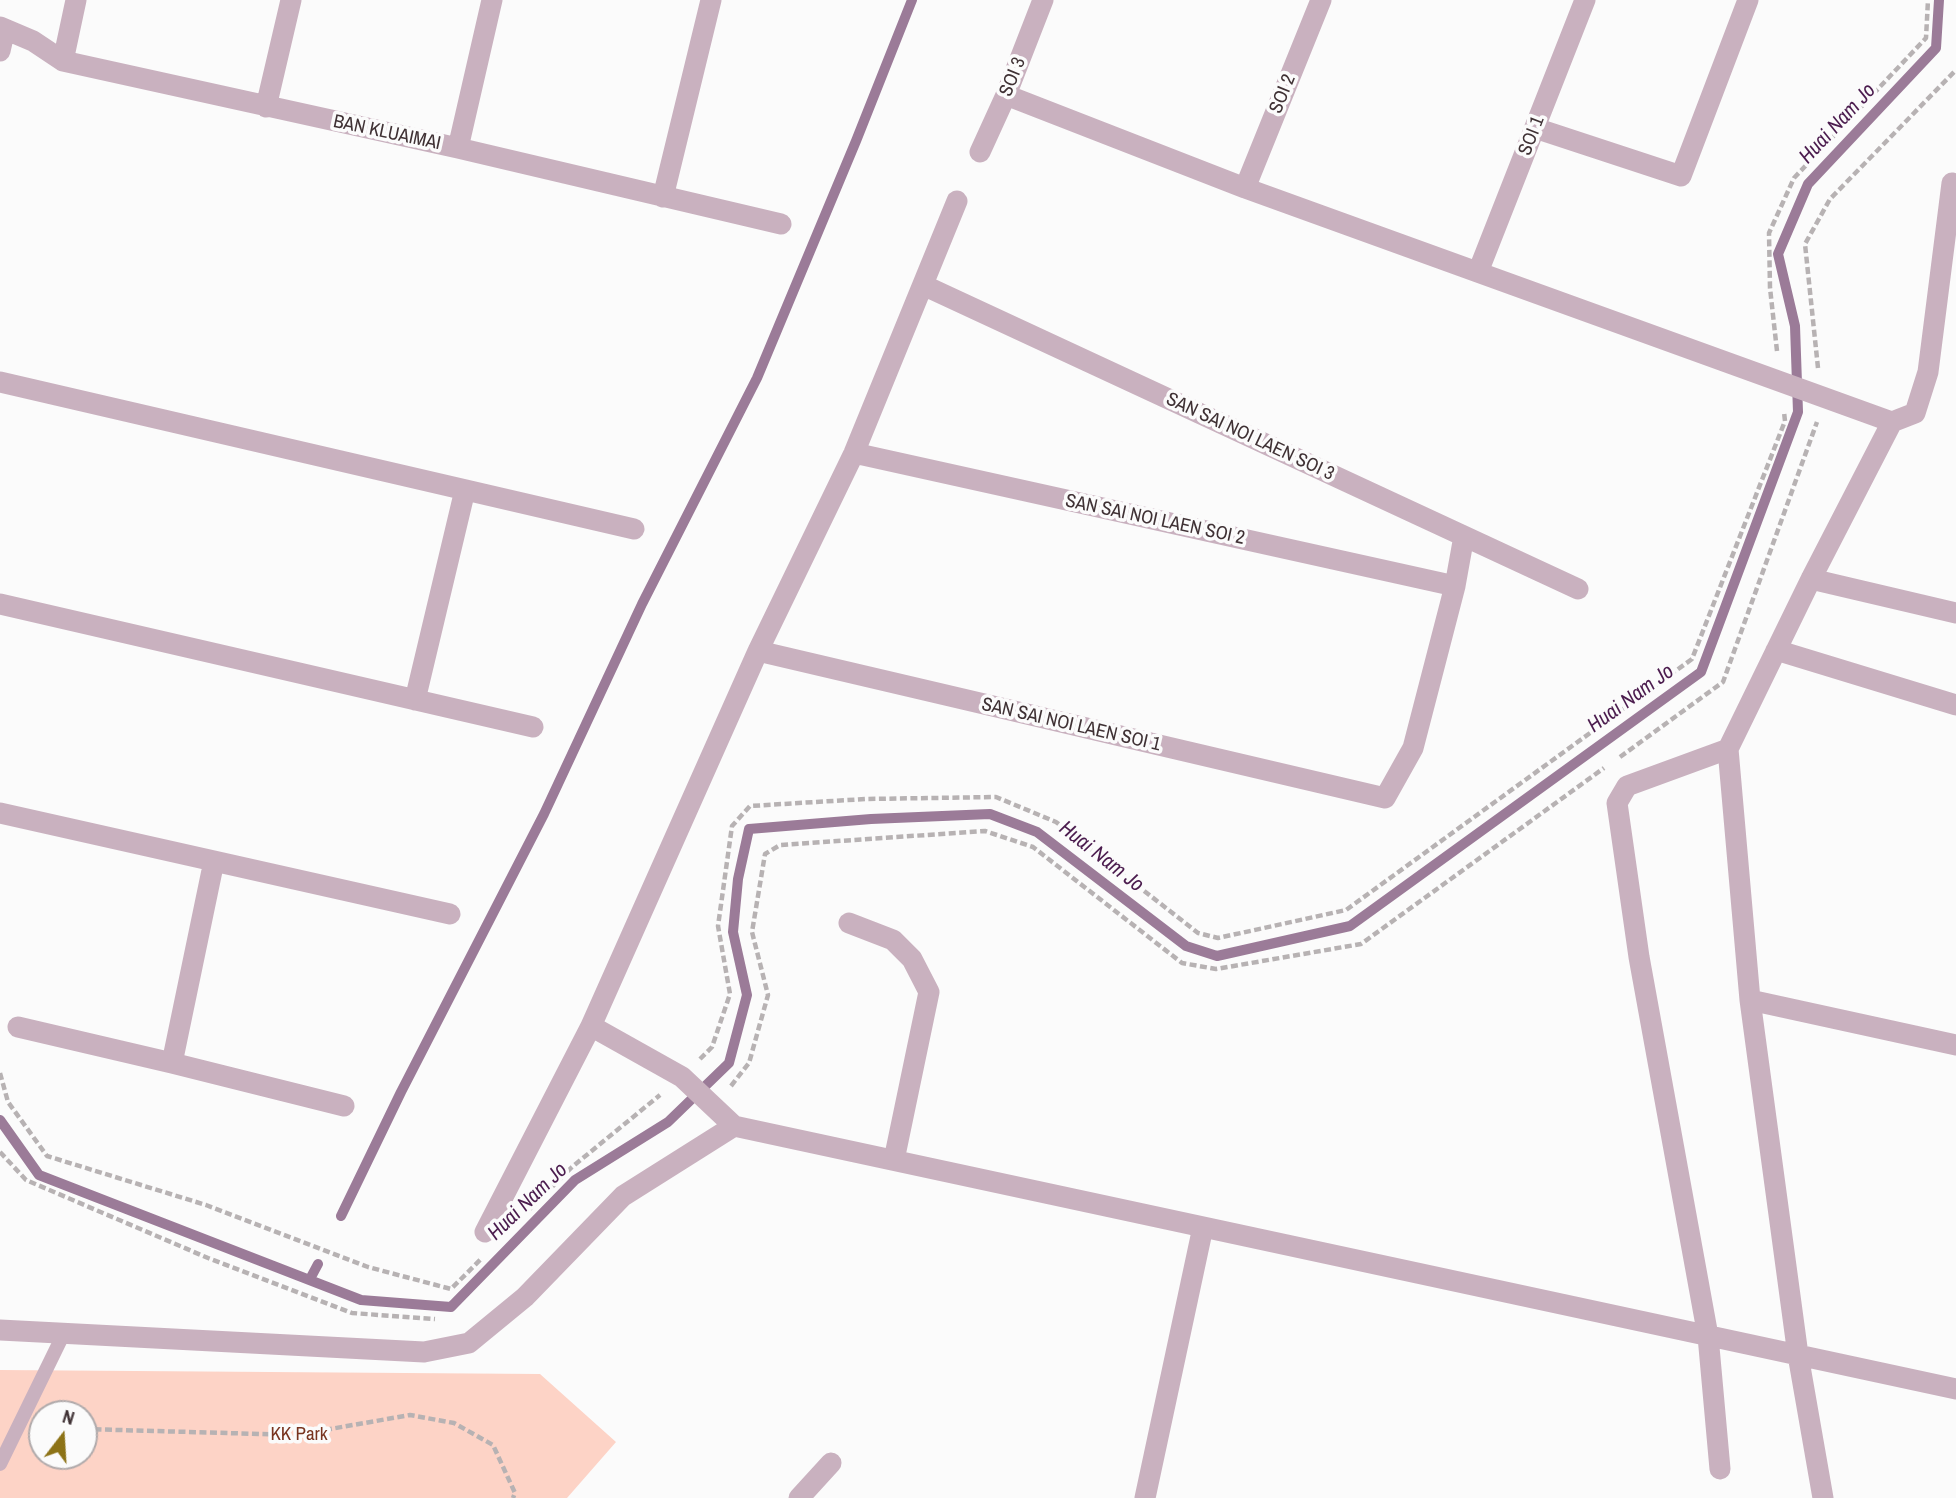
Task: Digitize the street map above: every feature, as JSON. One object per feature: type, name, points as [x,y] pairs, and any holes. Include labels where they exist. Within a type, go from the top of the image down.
[{"type":"street","points":[[63,61],[76,0]]},
{"type":"street","points":[[266,107],[291,0]]},
{"type":"street","points":[[458,148],[492,0]]},
{"type":"street","points":[[663,197],[710,0]]},
{"type":"street","name":"SOI 3","points":[[981,152],[1043,0]]},
{"type":"street","name":"SOI 2","points":[[1245,188],[1321,0]]},
{"type":"street","name":"SOI 1","points":[[1478,272],[1585,0]]},
{"type":"street","points":[[1535,128],[1681,176],[1748,0]]},
{"type":"street","points":[[0,51],[3,28]]},
{"type":"street","name":"BAN KLUAIMAI","points":[[3,28],[33,41],[63,61],[458,148],[781,224]]},
{"type":"street","points":[[1006,95],[1245,188],[1892,422],[1915,413],[1928,373],[1952,183],[1956,184]]},
{"type":"street","points":[[486,1242],[591,1026],[758,652],[854,453],[957,201]]},
{"type":"street","name":"SAN SAI NOI LAEN SOI 3","points":[[923,285],[1578,589]]},
{"type":"street","points":[[0,382],[634,529]]},
{"type":"street","points":[[1823,1498],[1798,1355],[1750,1000],[1728,749],[1892,422]]},
{"type":"street","name":"SAN SAI NOI LAEN SOI 2","points":[[854,453],[1455,586]]},
{"type":"street","points":[[415,700],[465,490]]},
{"type":"street","points":[[1455,586],[1464,536]]},
{"type":"street","points":[[1811,579],[1956,613]]},
{"type":"street","name":"SAN SAI NOI LAEN SOI 1","points":[[758,652],[1385,798],[1413,748],[1455,586]]},
{"type":"street","points":[[0,604],[533,727]]},
{"type":"street","points":[[1776,650],[1956,705]]},
{"type":"street","points":[[1720,1469],[1708,1336],[1639,957],[1617,803],[1627,786],[1728,749]]},
{"type":"street","points":[[0,813],[450,914]]},
{"type":"street","points":[[173,1063],[214,861]]},
{"type":"street","points":[[849,923],[893,940],[912,959],[929,992],[894,1160]]},
{"type":"street","points":[[1750,1000],[1956,1045]]},
{"type":"street","points":[[591,1026],[682,1077],[734,1126],[1956,1389]]},
{"type":"street","points":[[18,1027],[344,1106]]},
{"type":"street","points":[[0,1330],[424,1352],[469,1343],[525,1297],[622,1196],[734,1126]]},
{"type":"street","points":[[1144,1498],[1203,1227]]},
{"type":"street","points":[[799,1498],[831,1463]]},
{"type":"lane","points":[[0,1464],[64,1333]]},
{"type":"path","points":[[525,1214],[572,1167],[682,1077],[712,1046],[730,995],[718,926],[732,826],[750,806],[865,799],[996,797],[1056,822],[1198,933],[1218,938],[1346,909],[1692,659],[1785,421],[1770,288],[1769,233],[1794,178],[1926,37],[1928,0]]},
{"type":"path","points":[[714,1107],[749,1063],[768,995],[752,932],[765,854],[779,845],[985,831],[1033,847],[1182,963],[1216,969],[1361,944],[1723,682],[1817,425],[1820,396],[1814,312],[1805,244],[1830,199],[1956,70]]},
{"type":"path","points":[[0,1073],[8,1102],[47,1156],[206,1205],[368,1267],[450,1289],[486,1242]]},
{"type":"path","points":[[0,1152],[26,1180],[208,1258],[352,1313],[440,1319]]},
{"type":"path","points":[[98,1429],[296,1435],[410,1415],[454,1423],[493,1445],[515,1493],[513,1498]]},
{"type":"green space","name":"KK Park","points":[[0,1370],[540,1374],[616,1442],[567,1498],[0,1498]]},
{"type":"waterway","points":[[341,1216],[401,1092],[544,814],[642,604],[757,378],[912,0]]},
{"type":"waterway","name":"Huai Nam Jo","points":[[0,1120],[39,1175],[361,1300],[451,1307],[575,1180],[668,1122],[729,1063],[747,995],[733,932],[738,879],[749,829],[871,819],[990,814],[1037,832],[1186,946],[1217,956],[1350,926],[1701,672],[1798,412],[1795,326],[1778,254],[1808,184],[1936,48],[1939,0]]},
{"type":"waterway","points":[[310,1279],[318,1264]]}]
